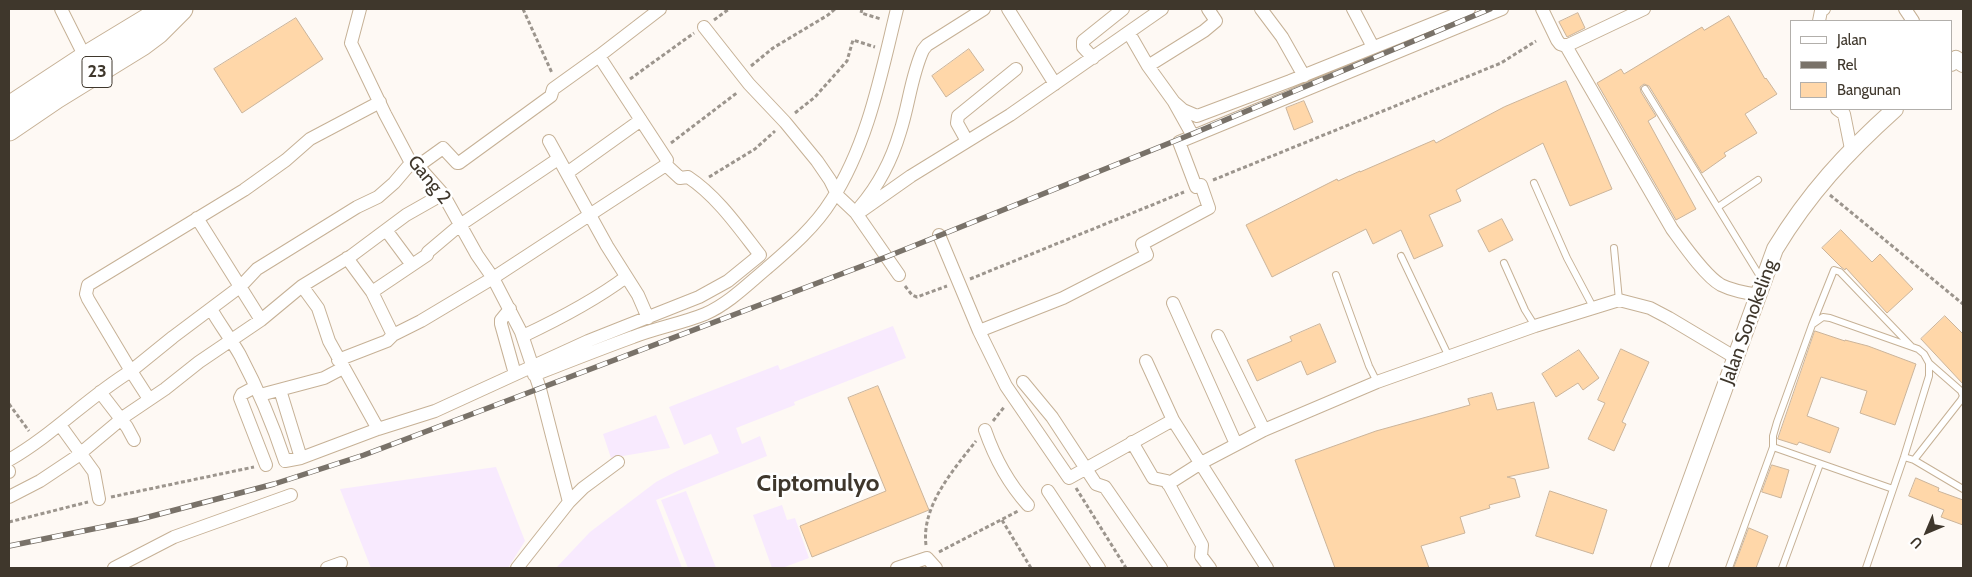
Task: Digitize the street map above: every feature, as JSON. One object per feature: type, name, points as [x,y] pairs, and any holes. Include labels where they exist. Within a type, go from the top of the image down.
[{"type":"highway","name":"23","points":[[9,130],[151,17],[168,9]]},
{"type":"highway","name":"23","points":[[9,107],[89,65],[158,33],[182,9]]},
{"type":"street","points":[[61,9],[89,65]]},
{"type":"street","name":"Gang 2","points":[[360,9],[351,43],[380,102],[415,164],[443,194],[510,309],[522,336],[533,371],[569,502]]},
{"type":"street","points":[[9,460],[131,371],[241,286],[257,269],[348,212],[378,197],[415,164],[443,148],[457,164],[459,163],[551,96],[553,89],[558,85],[600,56],[660,9]]},
{"type":"street","points":[[211,309],[240,355],[274,429],[285,461],[301,458],[378,429],[434,411],[516,374],[533,371],[633,336],[704,314],[722,305],[770,265],[817,220],[836,193],[853,159],[871,109],[888,51],[897,9]]},
{"type":"street","points":[[856,213],[881,178],[900,134],[910,87],[923,50],[927,45],[984,9]]},
{"type":"street","points":[[1008,9],[1055,84]]},
{"type":"street","points":[[1093,58],[1083,48],[1083,40],[1123,9]]},
{"type":"street","points":[[856,213],[1055,84],[1162,9]]},
{"type":"street","points":[[1148,66],[1204,31],[1216,21],[1208,9]]},
{"type":"street","points":[[1260,9],[1282,37],[1304,76]]},
{"type":"street","points":[[1352,9],[1373,47]]},
{"type":"street","points":[[1174,102],[1190,114],[1197,116],[1304,76],[1469,9]]},
{"type":"street","points":[[978,331],[1064,298],[1147,255],[1142,244],[1209,208],[1178,142],[1502,9]]},
{"type":"street","points":[[1542,9],[1557,40],[1560,44],[1566,46],[1672,229],[1689,252],[1719,284],[1732,290],[1761,288]]},
{"type":"street","points":[[1566,46],[1644,9]]},
{"type":"street","points":[[1819,20],[1821,11],[1824,9]]},
{"type":"street","points":[[1904,9],[1912,20]]},
{"type":"street","points":[[704,27],[745,79],[785,122],[830,180],[836,193],[856,213],[899,275]]},
{"type":"street","points":[[1128,33],[1148,66],[1174,102],[1193,136]]},
{"type":"street","points":[[600,56],[667,160],[666,165]]},
{"type":"street","points":[[968,141],[956,124],[958,116],[1016,69]]},
{"type":"street","points":[[149,399],[88,299],[87,287],[90,283],[244,190],[286,160],[310,139],[380,102]]},
{"type":"street","points":[[1838,110],[1844,114],[1851,149]]},
{"type":"street","name":"Jalan Sonokeling","points":[[1659,568],[1775,249],[1794,218],[1818,185],[1851,149],[1894,110]]},
{"type":"street","points":[[566,173],[641,120]]},
{"type":"street","points":[[549,141],[648,318]]},
{"type":"street","points":[[372,292],[427,255],[428,252],[460,226],[558,159]]},
{"type":"street","points":[[533,371],[588,341],[699,297],[728,281],[760,255],[722,208],[700,186],[688,177],[680,178],[666,165]]},
{"type":"street","points":[[266,465],[240,398],[242,394],[280,390],[324,378],[340,364],[387,341],[393,335],[422,321],[493,278],[666,165]]},
{"type":"street","points":[[9,497],[40,481],[81,453],[122,419],[166,389],[199,362],[261,320],[302,286],[347,258],[406,215],[443,194]]},
{"type":"street","points":[[197,218],[261,320]]},
{"type":"street","points":[[386,230],[412,265]]},
{"type":"street","points":[[939,235],[978,331],[1012,397],[1069,478],[1173,420]]},
{"type":"street","points":[[347,258],[372,292],[393,335]]},
{"type":"street","points":[[522,336],[564,316],[609,290],[626,277]]},
{"type":"street","points":[[302,286],[318,308],[329,341],[340,364],[378,429]]},
{"type":"street","points":[[1168,484],[1201,463],[1264,430],[1377,382],[1535,326],[1619,300],[1635,303],[1662,315],[1736,358]]},
{"type":"street","points":[[1173,303],[1236,444]]},
{"type":"street","points":[[510,309],[501,320],[501,324],[516,374]]},
{"type":"street","points":[[1218,336],[1264,430]]},
{"type":"street","points":[[1146,361],[1173,420],[1267,568]]},
{"type":"street","points":[[1023,382],[1052,417],[1084,469],[1096,484],[1106,487],[1160,568]]},
{"type":"street","points":[[280,390],[301,458]]},
{"type":"street","points":[[100,392],[122,419],[134,440]]},
{"type":"street","points":[[60,424],[94,472],[99,499]]},
{"type":"street","points":[[985,430],[1004,470],[1028,505]]},
{"type":"street","points":[[1132,442],[1153,478],[1167,481],[1202,545],[1201,556],[1210,568]]},
{"type":"street","points":[[517,568],[569,502],[583,488],[618,462]]},
{"type":"street","points":[[1048,492],[1099,568]]},
{"type":"street","points":[[114,568],[174,538],[291,495]]},
{"type":"street","points":[[897,568],[927,558],[936,568]]},
{"type":"street","points":[[327,568],[341,563]]},
{"type":"lane","points":[[1645,89],[1718,207],[1761,288]]},
{"type":"lane","points":[[1718,207],[1758,180]]},
{"type":"lane","points":[[1534,183],[1567,258],[1593,307]]},
{"type":"lane","points":[[1614,248],[1619,300]]},
{"type":"lane","points":[[1401,256],[1450,357]]},
{"type":"lane","points":[[1504,263],[1525,310],[1535,326]]},
{"type":"lane","points":[[1728,568],[1773,447],[1776,427],[1832,272],[1836,270],[1911,346]]},
{"type":"lane","points":[[1336,275],[1369,366],[1377,382]]},
{"type":"lane","points":[[1812,325],[1819,318],[1830,318],[1911,346],[1924,354],[1929,363],[1961,391],[1963,396],[1961,400],[1914,460]]},
{"type":"lane","points":[[1866,568],[1929,376],[1929,363]]},
{"type":"lane","points":[[1773,447],[1893,489]]},
{"type":"lane","points":[[1904,457],[1914,460],[1963,490]]},
{"type":"lane","points":[[1782,568],[1820,464]]},
{"type":"path","points":[[523,9],[558,85]]},
{"type":"path","points":[[628,82],[677,44],[729,9]]},
{"type":"path","points":[[660,150],[745,79],[773,48],[835,9]]},
{"type":"path","points":[[862,9],[861,13],[894,22]]},
{"type":"path","points":[[700,186],[707,179],[754,149],[815,97],[847,61],[853,40],[888,51]]},
{"type":"path","points":[[1818,185],[1963,304]]},
{"type":"path","points":[[1012,397],[951,472],[935,501],[926,523],[924,534],[927,558],[1028,505]]},
{"type":"path","points":[[9,522],[99,499],[266,465]]},
{"type":"path","points":[[1069,478],[1126,568]]},
{"type":"path","points":[[1002,520],[1031,568]]},
{"type":"shaded area","points":[[893,326],[906,358],[794,402],[795,405],[736,428],[742,444],[760,436],[767,456],[656,500],[682,568],[556,568],[590,532],[656,482],[719,453],[711,434],[684,445],[669,407],[778,365],[780,370]]},
{"type":"shaded area","points":[[656,415],[670,448],[611,458],[603,434]]},
{"type":"shaded area","points":[[496,467],[525,541],[508,568],[371,568],[340,489]]},
{"type":"shaded area","points":[[686,491],[716,568],[688,568],[661,500]]},
{"type":"shaded area","points":[[782,505],[787,520],[795,518],[809,558],[782,568],[772,568],[753,515]]},
{"type":"building","points":[[1578,13],[1585,28],[1567,37],[1559,22]]},
{"type":"building","points":[[1729,16],[1765,79],[1777,94],[1745,114],[1757,133],[1724,153],[1726,156],[1702,173],[1649,86],[1644,84],[1640,87],[1641,92],[1656,116],[1648,121],[1696,209],[1676,220],[1597,83],[1621,69],[1624,74],[1702,27],[1704,30]]},
{"type":"building","points":[[296,18],[323,59],[242,113],[214,69]]},
{"type":"building","points":[[969,49],[984,70],[946,97],[932,76]]},
{"type":"building","points":[[1566,81],[1612,189],[1570,206],[1543,143],[1456,190],[1461,201],[1429,215],[1443,246],[1414,259],[1401,230],[1373,244],[1366,229],[1272,277],[1246,225],[1337,179],[1338,181],[1434,140],[1436,143],[1504,107]]},
{"type":"building","points":[[1304,101],[1313,122],[1294,130],[1286,108]]},
{"type":"building","points":[[1502,219],[1513,240],[1489,252],[1478,231]]},
{"type":"building","points":[[1841,230],[1872,262],[1880,254],[1913,289],[1887,313],[1846,268],[1845,270],[1841,267],[1822,248]]},
{"type":"building","points":[[1945,316],[1963,334],[1963,384],[1921,339]]},
{"type":"building","points":[[1320,324],[1336,362],[1307,375],[1301,361],[1257,381],[1247,360],[1292,341],[1290,337]]},
{"type":"building","points":[[1815,331],[1868,346],[1916,364],[1895,425],[1860,413],[1867,391],[1821,377],[1807,416],[1839,428],[1830,453],[1799,442],[1797,445],[1778,439]]},
{"type":"building","points":[[1621,349],[1649,362],[1622,422],[1626,424],[1614,451],[1588,439],[1605,403],[1598,400]]},
{"type":"building","points":[[1579,350],[1599,378],[1583,390],[1578,383],[1556,397],[1542,374]]},
{"type":"building","points":[[878,386],[929,510],[812,557],[800,526],[886,491],[848,398]]},
{"type":"building","points":[[1492,393],[1497,410],[1534,402],[1549,468],[1507,477],[1515,479],[1520,497],[1489,505],[1490,508],[1460,517],[1465,533],[1421,546],[1429,568],[1335,568],[1295,460],[1376,431],[1470,405],[1468,399]]},
{"type":"building","points":[[1772,465],[1789,470],[1781,498],[1762,492]]},
{"type":"building","points":[[1916,478],[1939,488],[1938,491],[1963,500],[1963,525],[1941,517],[1944,510],[1909,496]]},
{"type":"building","points":[[1550,491],[1607,510],[1593,554],[1536,536]]},
{"type":"building","points":[[1749,528],[1768,536],[1756,568],[1734,568]]},
{"type":"railway","points":[[9,546],[137,520],[274,484],[364,455],[886,257],[1192,134],[1490,9]]},
{"type":"district","name":"Ciptomulyo","points":[[818,484]]}]
